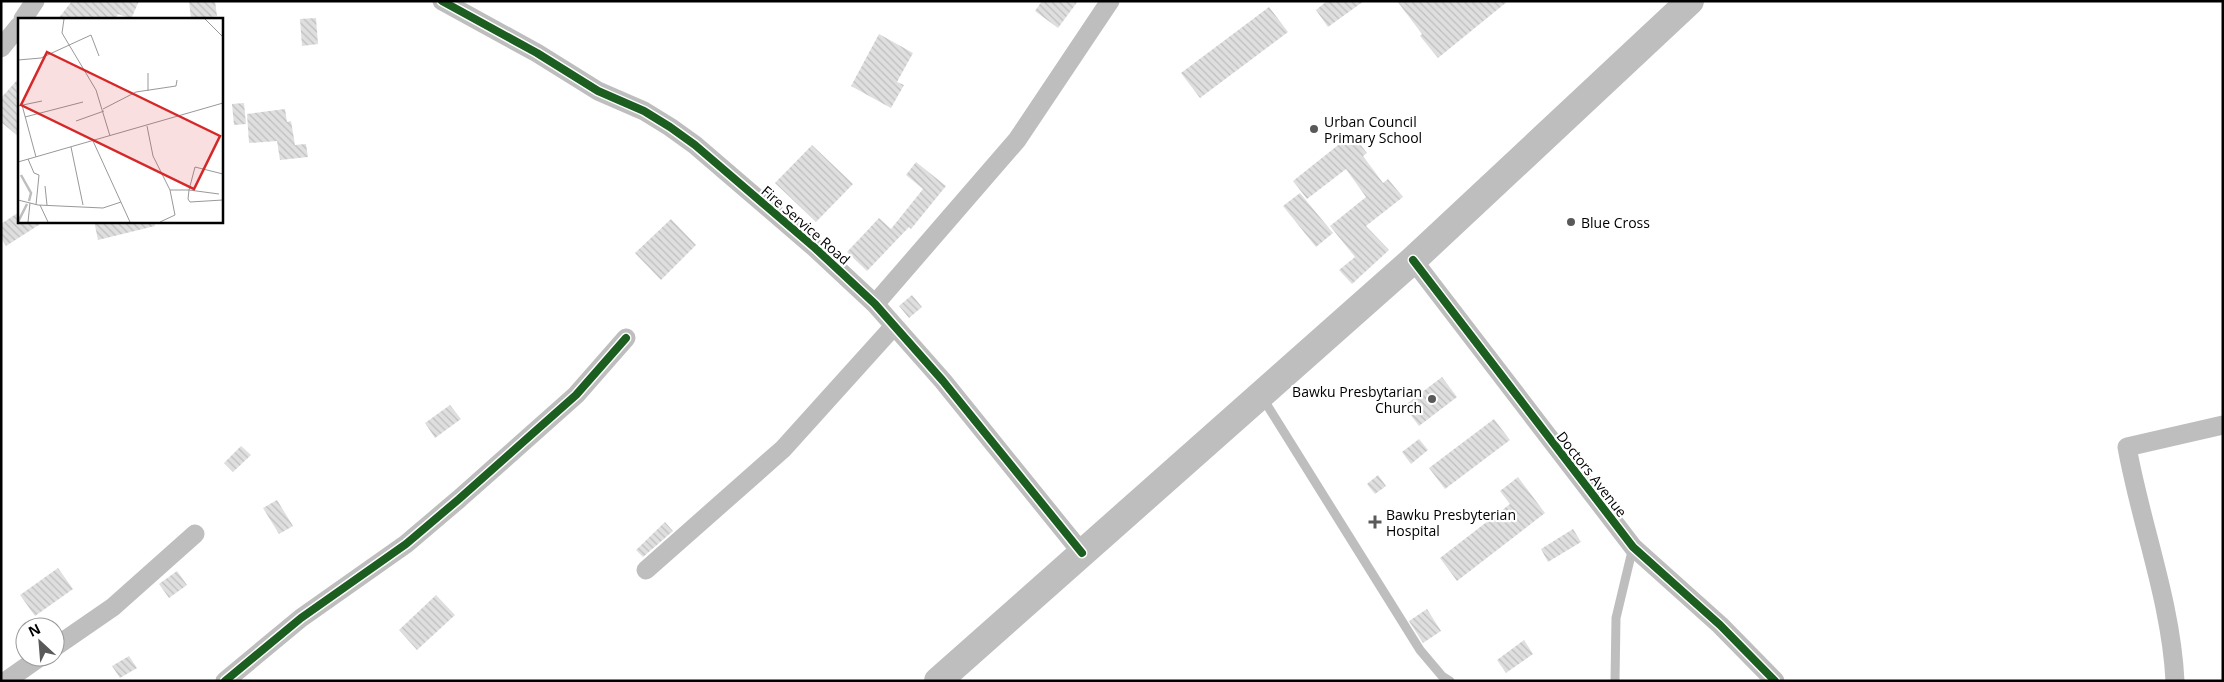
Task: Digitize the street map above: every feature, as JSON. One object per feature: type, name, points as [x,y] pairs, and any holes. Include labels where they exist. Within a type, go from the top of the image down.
[{"type":"highway","points":[[938,681],[1413,260],[1690,1]]},
{"type":"street","points":[[24,18],[35,1]]},
{"type":"street","name":"Fire Service Road","points":[[442,1],[537,53],[598,90],[644,111],[670,127],[815,248],[875,304],[943,381],[1082,553]]},
{"type":"street","points":[[875,304],[1017,140],[1110,1]]},
{"type":"street","points":[[1,48],[18,27]]},
{"type":"street","name":"Doctors Avenue","points":[[1413,260],[1633,547],[1720,625],[1775,681]]},
{"type":"street","points":[[646,570],[783,448],[894,326]]},
{"type":"street","points":[[225,681],[301,618],[406,544],[452,506],[576,395],[626,338]]},
{"type":"street","points":[[2175,681],[2168,619],[2136,493],[2127,447],[2223,425]]},
{"type":"street","points":[[65,640],[113,606],[195,534]]},
{"type":"street","points":[[6,681],[26,667]]},
{"type":"lane","points":[[1260,395],[1420,650],[1442,676],[1450,681]]},
{"type":"lane","points":[[1615,681],[1616,618],[1633,547]]},
{"type":"building","points":[[72,1],[139,1],[131,18],[118,14],[116,18],[59,18]]},
{"type":"building","points":[[189,1],[215,1],[217,16],[191,18]]},
{"type":"building","points":[[1042,1],[1078,1],[1058,28],[1035,11]]},
{"type":"building","points":[[1327,1],[1364,1],[1328,27],[1316,10]]},
{"type":"building","points":[[1397,1],[1508,1],[1438,58],[1420,36],[1422,34]]},
{"type":"building","points":[[1269,7],[1288,32],[1200,98],[1181,73]]},
{"type":"building","points":[[316,18],[318,44],[302,46],[300,19]]},
{"type":"building","points":[[879,34],[913,53],[897,82],[904,85],[891,108],[851,86]]},
{"type":"building","points":[[18,79],[18,136],[1,122],[1,98]]},
{"type":"building","points":[[244,103],[246,124],[234,125],[232,104]]},
{"type":"building","points":[[285,109],[287,122],[291,121],[295,145],[306,144],[308,157],[280,160],[277,141],[249,143],[247,114]]},
{"type":"building","points":[[1352,134],[1367,153],[1363,156],[1383,183],[1388,179],[1403,197],[1366,226],[1389,250],[1352,284],[1339,270],[1355,257],[1330,226],[1366,197],[1346,169],[1307,199],[1293,181]]},
{"type":"building","points":[[812,145],[853,184],[816,222],[775,183]]},
{"type":"building","points":[[916,162],[946,186],[911,229],[909,227],[867,271],[847,252],[879,218],[891,229],[923,189],[906,175]]},
{"type":"building","points":[[1300,193],[1333,233],[1316,247],[1283,206]]},
{"type":"building","points":[[18,213],[18,222],[43,222],[6,246],[1,238],[1,224]]},
{"type":"building","points":[[671,219],[696,245],[661,280],[635,253]]},
{"type":"building","points":[[94,222],[154,222],[155,226],[98,240]]},
{"type":"building","points":[[912,295],[922,307],[909,318],[899,306]]},
{"type":"building","points":[[1442,377],[1457,397],[1419,426],[1404,406]]},
{"type":"building","points":[[450,405],[461,419],[435,438],[425,423]]},
{"type":"building","points":[[1494,419],[1510,440],[1445,489],[1429,468]]},
{"type":"building","points":[[1419,439],[1428,450],[1411,464],[1402,452]]},
{"type":"building","points":[[241,446],[251,455],[233,472],[224,463]]},
{"type":"building","points":[[1378,475],[1386,486],[1375,494],[1367,484]]},
{"type":"building","points":[[1518,477],[1545,513],[1457,581],[1440,558],[1510,504],[1500,491]]},
{"type":"building","points":[[277,500],[293,526],[279,534],[263,508]]},
{"type":"building","points":[[665,522],[673,531],[643,557],[636,550]]},
{"type":"building","points":[[1573,529],[1581,542],[1548,562],[1541,549]]},
{"type":"building","points":[[58,568],[73,589],[35,616],[20,595]]},
{"type":"building","points":[[177,571],[187,585],[169,598],[159,584]]},
{"type":"building","points":[[436,595],[455,615],[417,650],[399,630]]},
{"type":"building","points":[[1427,609],[1441,631],[1423,643],[1409,621]]},
{"type":"building","points":[[1524,640],[1533,654],[1506,673],[1497,660]]},
{"type":"building","points":[[129,656],[137,668],[120,678],[112,666]]},
{"type":"cycle path","points":[[442,1],[537,53],[598,91],[644,111],[670,127],[695,145],[815,248],[875,304],[943,381],[1082,553]]},
{"type":"cycle path","points":[[1413,260],[1633,547],[1720,625],[1775,681]]},
{"type":"cycle path","points":[[225,681],[301,618],[406,544],[459,499],[576,395],[626,338]]},
{"type":"place","name":"Urban Council Primary School","points":[[1314,129]]},
{"type":"place","name":"Blue Cross","points":[[1571,222]]},
{"type":"place","name":"Bawku Presbytarian Church","points":[[1432,399]]},
{"type":"place","name":"Bawku Presbyterian Hospital","points":[[1375,522]]}]
